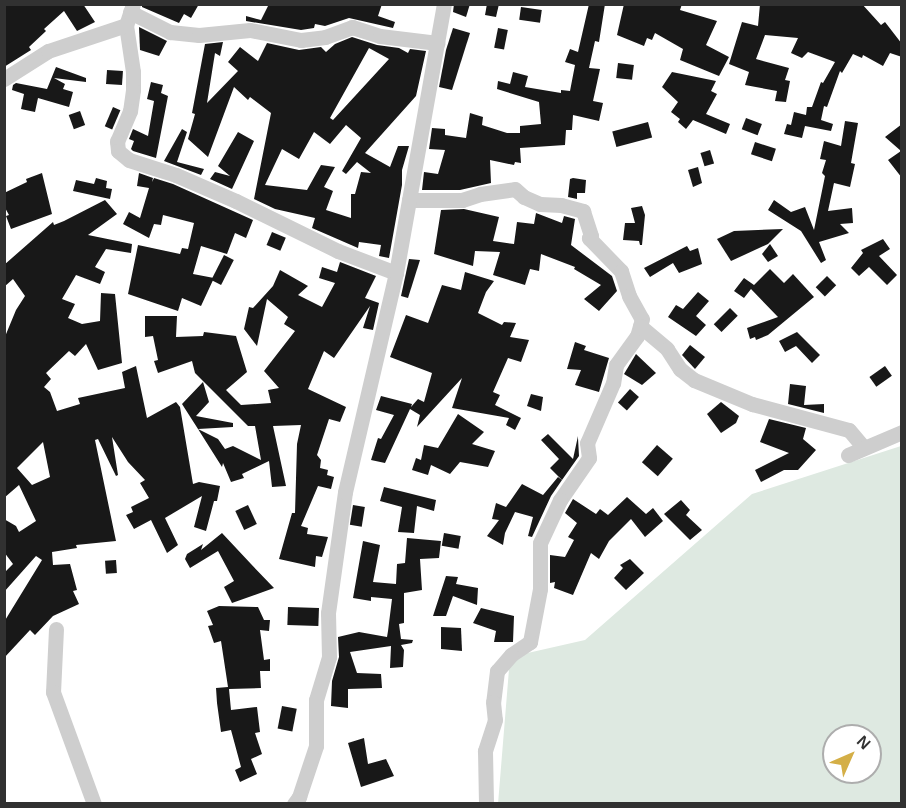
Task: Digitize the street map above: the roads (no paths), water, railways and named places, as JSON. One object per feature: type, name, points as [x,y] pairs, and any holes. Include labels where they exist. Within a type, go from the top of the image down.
[{"type":"street","points":[[294,804],[302,790],[316,746],[316,700],[329,657],[328,613],[345,492],[396,273],[428,83],[438,44],[444,4]]},
{"type":"street","points":[[4,79],[48,51],[130,14],[170,32],[199,35],[250,30],[301,40],[325,37],[351,27],[380,36],[438,44]]},
{"type":"street","points":[[130,14],[133,90],[130,111],[117,141],[118,151],[129,160],[176,175],[236,201],[338,251],[396,273]]},
{"type":"street","points":[[409,200],[462,200],[480,194],[515,189],[524,197],[540,204],[561,205],[583,211],[591,236],[589,238],[621,271],[629,296],[642,319],[637,336],[616,365],[613,383],[587,443],[589,458],[560,500],[540,543],[540,589],[530,642],[511,655],[497,671],[493,702],[495,720],[486,751],[486,804]]},
{"type":"street","points":[[640,326],[667,349],[680,369],[694,380],[752,404],[849,430],[864,448]]},
{"type":"street","points":[[848,455],[902,432]]},
{"type":"street","points":[[56,629],[53,692],[94,804]]}]
